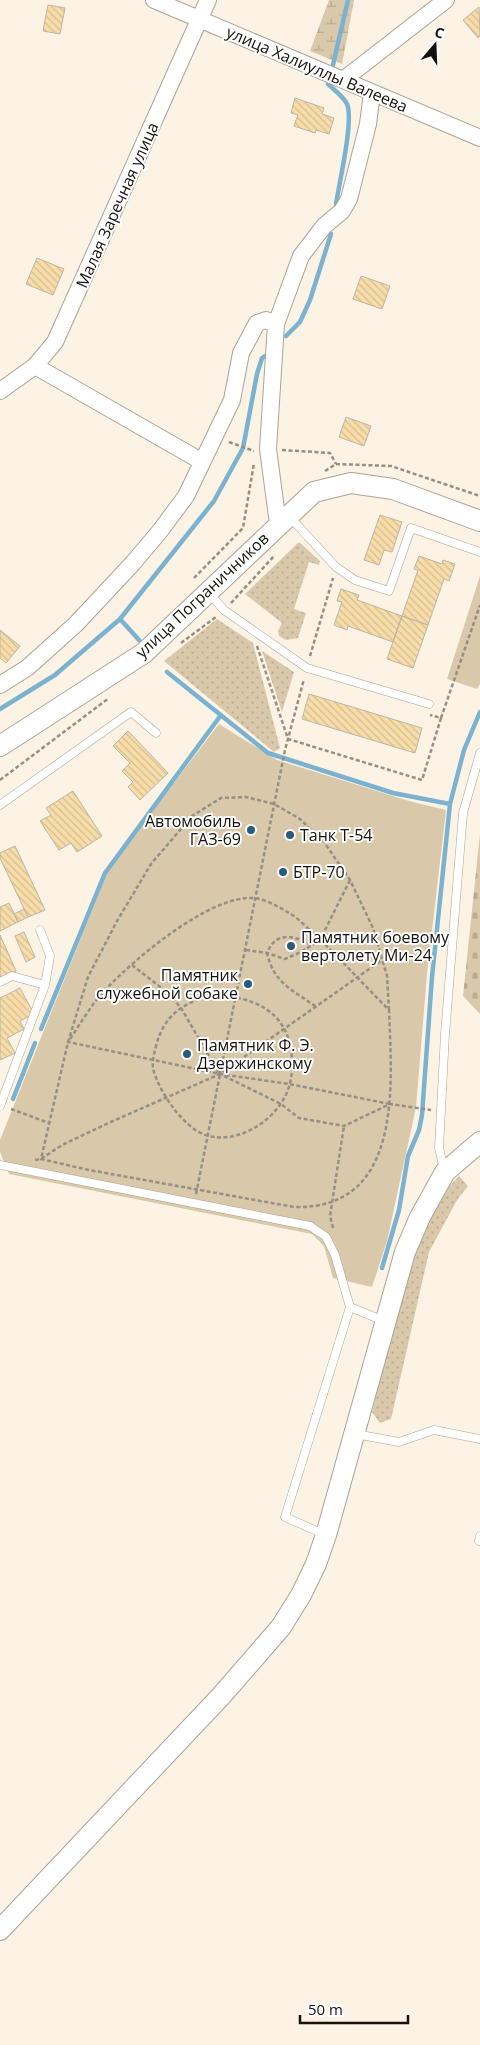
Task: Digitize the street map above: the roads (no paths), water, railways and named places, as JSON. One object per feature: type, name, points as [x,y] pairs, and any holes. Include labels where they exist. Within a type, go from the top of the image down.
[{"type":"street","name":"улица Халиуллы Валеева","points":[[154,0],[201,18],[480,138]]},
{"type":"street","name":"Малая Заречная улица","points":[[0,391],[36,366],[55,342],[208,0]]},
{"type":"street","points":[[343,80],[446,0]]},
{"type":"street","points":[[283,520],[268,449],[276,324],[301,256],[324,226],[342,210],[349,199],[368,124],[372,93]]},
{"type":"street","points":[[0,684],[27,668],[76,624],[160,531],[186,496],[201,461],[216,437],[232,400],[241,353],[251,332],[257,323],[266,320],[276,324]]},
{"type":"street","points":[[36,366],[201,461]]},
{"type":"street","name":"улица Пограничников","points":[[0,746],[144,653],[314,492],[351,483],[393,489],[480,521]]},
{"type":"street","points":[[0,1930],[222,1695],[281,1627],[301,1595],[316,1564],[326,1535],[406,1252],[420,1217],[445,1172],[480,1142]]},
{"type":"lane","points":[[283,520],[336,567],[355,580],[389,591],[411,528],[480,552]]},
{"type":"lane","points":[[207,592],[224,610],[307,668],[429,704]]},
{"type":"lane","points":[[0,805],[131,712],[156,733]]},
{"type":"lane","points":[[445,1172],[439,1148],[445,1034],[463,813],[480,753]]},
{"type":"lane","points":[[0,1106],[45,985],[50,956],[40,930]]},
{"type":"lane","points":[[0,982],[12,976],[45,985]]},
{"type":"lane","points":[[0,1165],[310,1226],[326,1237],[335,1255],[350,1307],[285,1517],[326,1535]]},
{"type":"lane","points":[[350,1307],[386,1322]]},
{"type":"lane","points":[[354,1434],[399,1442],[434,1430],[480,1439]]},
{"type":"waterway","points":[[332,69],[348,0]]},
{"type":"waterway","points":[[328,84],[345,101],[349,112],[343,168],[336,204]]},
{"type":"waterway","points":[[286,336],[300,322],[310,300],[331,234]]},
{"type":"waterway","points":[[0,709],[55,675],[120,619],[214,501],[243,448],[257,374],[262,358],[265,356]]},
{"type":"waterway","points":[[120,619],[139,640]]},
{"type":"waterway","points":[[167,672],[268,753],[393,793],[450,804],[432,977],[422,1115],[419,1130],[408,1156],[399,1210],[382,1268]]},
{"type":"waterway","points":[[450,804],[464,750],[480,712]]},
{"type":"waterway","points":[[41,1029],[105,873],[221,715]]},
{"type":"waterway","points":[[13,1099],[35,1043]]},
{"type":"place","name":"Автомобиль ГАЗ-69","points":[[251,830]]},
{"type":"place","name":"Танк Т-54","points":[[290,835]]},
{"type":"place","name":"БТР-70","points":[[283,872]]},
{"type":"place","name":"Памятник боевому вертолету Ми-24","points":[[291,946]]},
{"type":"place","name":"Памятник служебной собаке","points":[[248,984]]},
{"type":"place","name":"Памятник Ф. Э. Дзержинскому","points":[[187,1054]]}]
